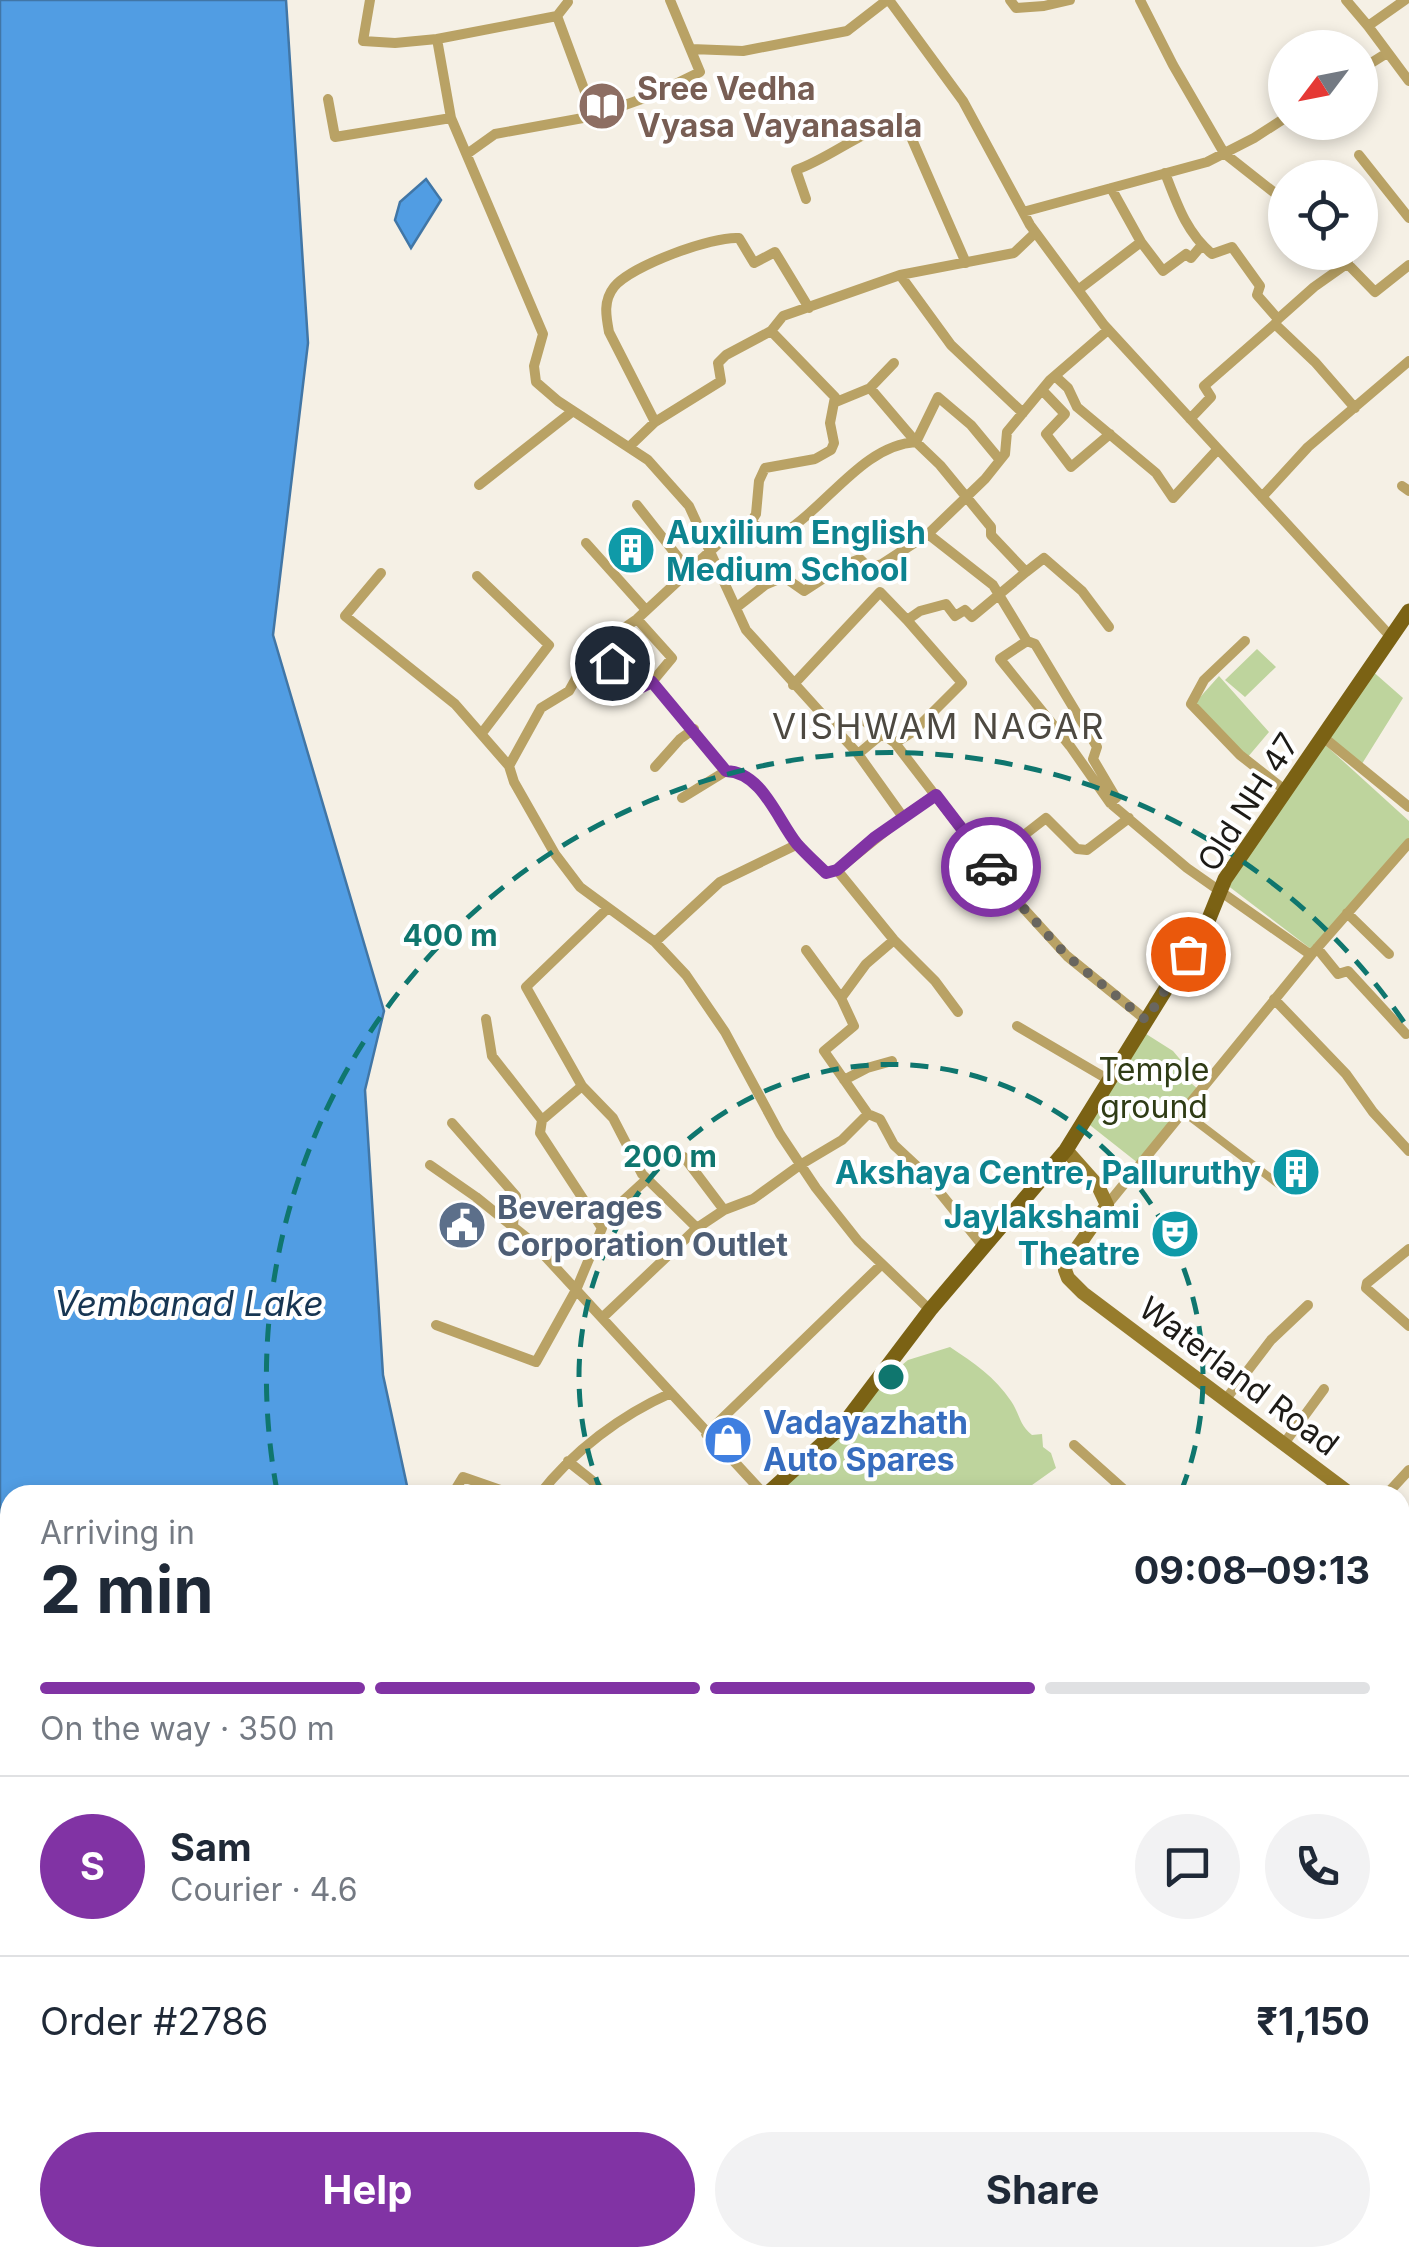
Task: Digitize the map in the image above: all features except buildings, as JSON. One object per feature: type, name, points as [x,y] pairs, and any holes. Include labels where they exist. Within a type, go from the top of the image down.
[{"type":"main road","name":"Old NH 47","points":[[777,1485],[843,1425],[930,1310],[1066,1150],[1208,921],[1226,880],[1409,610]]},
{"type":"main road","points":[[1066,1150],[1098,1186],[1107,1204]]},
{"type":"main road","name":"Waterland Road","points":[[1107,1204],[1068,1262],[1068,1278],[1082,1293],[1338,1485]]},
{"type":"street","points":[[370,0],[363,41],[396,43],[557,16],[569,1]]},
{"type":"street","points":[[467,154],[496,134],[594,116],[700,72],[670,0]]},
{"type":"street","points":[[691,49],[743,51],[847,31],[888,0],[963,101],[1023,212],[1108,330],[1391,637]]},
{"type":"street","points":[[1010,0],[1016,8],[1024,9],[1070,0]]},
{"type":"street","points":[[1140,0],[1224,153],[1268,188]]},
{"type":"street","points":[[1346,0],[1409,81]]},
{"type":"street","points":[[1368,26],[1405,0]]},
{"type":"street","points":[[557,16],[594,116]]},
{"type":"street","points":[[437,39],[451,118],[543,334],[533,375],[542,388],[572,411],[648,460],[689,506],[746,630],[858,754],[903,817]]},
{"type":"street","points":[[1378,59],[1387,53]]},
{"type":"street","points":[[328,99],[335,137],[451,118]]},
{"type":"street","points":[[806,199],[796,170],[841,150],[884,124],[904,121],[966,263]]},
{"type":"street","points":[[1023,212],[1206,162],[1268,128]]},
{"type":"street","points":[[1359,155],[1409,218]]},
{"type":"street","points":[[1165,173],[1184,222],[1202,245],[1212,254],[1232,247],[1260,286],[1256,296],[1355,408]]},
{"type":"street","points":[[1111,188],[1163,271],[1186,254],[1192,258],[1202,245]]},
{"type":"street","points":[[628,447],[655,422],[721,380],[718,363],[771,331],[783,316],[922,268],[1014,253],[1036,232]]},
{"type":"street","points":[[655,422],[606,320],[605,304],[613,288],[629,273],[704,244],[738,238],[754,262],[774,252],[809,308]]},
{"type":"street","points":[[1078,290],[1142,242]]},
{"type":"street","points":[[1355,270],[1376,292],[1409,265]]},
{"type":"street","points":[[1190,419],[1211,396],[1204,386],[1338,270]]},
{"type":"street","points":[[900,275],[951,345],[1023,413]]},
{"type":"street","points":[[736,607],[765,585],[784,577],[804,591],[860,559],[869,568],[882,564],[928,534],[1005,454],[1007,432],[1042,390],[1108,330]]},
{"type":"street","points":[[771,331],[818,377],[836,402]]},
{"type":"street","points":[[1262,496],[1308,447],[1409,361]]},
{"type":"street","points":[[836,402],[870,388],[894,362]]},
{"type":"street","points":[[1055,376],[1068,388],[1077,407],[1156,474],[1173,498],[1218,448]]},
{"type":"street","points":[[870,388],[940,465],[991,526],[992,535],[1026,572]]},
{"type":"street","points":[[1042,390],[1065,414],[1046,434],[1071,467],[1110,434]]},
{"type":"street","points":[[916,442],[938,397],[971,425],[1000,460]]},
{"type":"street","points":[[644,607],[719,543],[750,523],[758,506],[759,481],[765,468],[815,459],[831,450],[834,443],[830,423],[836,402]]},
{"type":"street","points":[[478,484],[572,411]]},
{"type":"street","points":[[750,523],[775,534],[791,528],[876,456],[896,443],[916,442]]},
{"type":"street","points":[[508,766],[541,708],[569,691],[596,647],[636,619],[685,566],[637,505]]},
{"type":"street","points":[[928,534],[993,584],[1027,641],[1035,644],[1097,747],[1093,759],[1116,798],[1110,803]]},
{"type":"street","points":[[586,543],[644,607]]},
{"type":"street","points":[[908,620],[946,604],[955,616],[964,610],[972,617],[1044,558],[1082,591],[1109,627]]},
{"type":"street","points":[[381,573],[345,616],[455,704],[508,766],[555,854],[580,887],[655,942],[686,975],[725,1032],[800,1164],[858,1241],[930,1310]]},
{"type":"street","points":[[477,576],[549,645],[482,733]]},
{"type":"street","points":[[793,685],[880,592],[962,683],[914,731],[895,743]]},
{"type":"street","points":[[596,647],[630,681],[642,687],[652,682],[672,658],[636,619]]},
{"type":"street","points":[[1027,641],[1000,660],[1070,746],[1110,803],[1222,892],[1314,951],[1338,974],[1348,972],[1406,1034]]},
{"type":"street","points":[[1245,641],[1204,680],[1191,704],[1240,755],[1286,791]]},
{"type":"street","points":[[652,682],[726,771]]},
{"type":"street","points":[[860,718],[895,743],[1016,900],[1067,956],[1146,1020]]},
{"type":"street","points":[[655,766],[694,729]]},
{"type":"street","points":[[858,754],[882,734]]},
{"type":"street","points":[[1323,737],[1409,807]]},
{"type":"street","points":[[682,798],[726,771],[738,772],[753,781],[798,844],[826,873],[837,870],[936,795]]},
{"type":"street","points":[[988,862],[1046,818],[1078,849],[1088,850],[1129,818]]},
{"type":"street","points":[[1107,1204],[1314,951],[1409,843]]},
{"type":"street","points":[[655,942],[720,882],[798,844]]},
{"type":"street","points":[[837,870],[894,940],[936,981],[958,1012]]},
{"type":"street","points":[[608,908],[526,987],[582,1086],[613,1118],[647,1179],[696,1228]]},
{"type":"street","points":[[1347,914],[1390,954]]},
{"type":"street","points":[[841,998],[866,964],[894,940]]},
{"type":"street","points":[[806,950],[841,998],[854,1026],[824,1051],[868,1114],[880,1119],[894,1145],[924,1173],[984,1246]]},
{"type":"street","points":[[1274,999],[1346,1074],[1373,1112],[1409,1151]]},
{"type":"street","points":[[486,1019],[492,1056],[542,1120]]},
{"type":"street","points":[[1016,1026],[1109,1080]]},
{"type":"street","points":[[844,1080],[892,1061]]},
{"type":"street","points":[[436,1325],[536,1362],[576,1290],[602,1228],[540,1133],[542,1120],[582,1086]]},
{"type":"street","points":[[1184,1113],[1286,1190]]},
{"type":"street","points":[[602,1318],[696,1228],[724,1210],[753,1199],[800,1164],[842,1140],[868,1114]]},
{"type":"street","points":[[452,1123],[516,1196],[513,1225]]},
{"type":"street","points":[[684,1157],[724,1210]]},
{"type":"street","points":[[430,1165],[513,1225],[756,1485]]},
{"type":"street","points":[[599,1223],[647,1179]]},
{"type":"street","points":[[1409,1250],[1367,1283],[1366,1288],[1409,1326]]},
{"type":"street","points":[[706,1434],[882,1264]]},
{"type":"street","points":[[1226,1399],[1271,1340],[1308,1305]]},
{"type":"street","points":[[1284,1445],[1324,1389]]},
{"type":"street","points":[[548,1485],[568,1461],[645,1405],[671,1393]]},
{"type":"street","points":[[1074,1445],[1119,1485]]},
{"type":"street","points":[[568,1461],[599,1485]]},
{"type":"street","points":[[458,1485],[462,1477],[486,1485]]},
{"type":"green space","points":[[1257,649],[1276,667],[1245,697],[1225,680]]},
{"type":"green space","points":[[1370,669],[1403,698],[1360,767],[1325,737]]},
{"type":"green space","points":[[1219,676],[1269,732],[1247,758],[1194,704]]},
{"type":"green space","points":[[1322,742],[1409,821],[1409,839],[1311,949],[1227,885]]},
{"type":"green space","name":"Temple ground","points":[[1143,1032],[1173,1051],[1195,1077],[1191,1083],[1199,1090],[1143,1167],[1086,1122]]},
{"type":"green space","points":[[950,1347],[976,1365],[1011,1401],[1028,1431],[1032,1435],[1042,1434],[1043,1447],[1051,1453],[1056,1468],[1032,1485],[772,1485],[873,1389],[908,1360]]},
{"type":"water","name":"Vembanad Lake","points":[[0,0],[286,0],[308,343],[273,635],[384,1011],[365,1090],[383,1375],[407,1485],[0,1485]]},
{"type":"water","points":[[426,179],[441,200],[411,248],[395,220],[400,202]]},
{"type":"way so far","points":[[991,867],[1067,956],[1146,1020],[1188,954]]},
{"type":"place","name":"Sree Vedha Vyasa Vayanasala","points":[[602,106]]},
{"type":"place","name":"Auxilium English Medium School","points":[[631,550]]},
{"type":"place","name":"Akshaya Centre, Palluruthy","points":[[1296,1172]]},
{"type":"place","name":"Beverages Corporation Outlet","points":[[462,1225]]},
{"type":"place","name":"Jaylakshami Theatre","points":[[1175,1234]]},
{"type":"place","name":"Vadayazhath Auto Spares","points":[[728,1440]]},
{"type":"district","name":"VISHWAM NAGAR","points":[[939,726]]},
{"type":"route","points":[[612,663],[642,687],[652,682],[726,771],[738,772],[753,781],[798,844],[826,873],[837,870],[874,838],[936,795],[991,867]]}]
